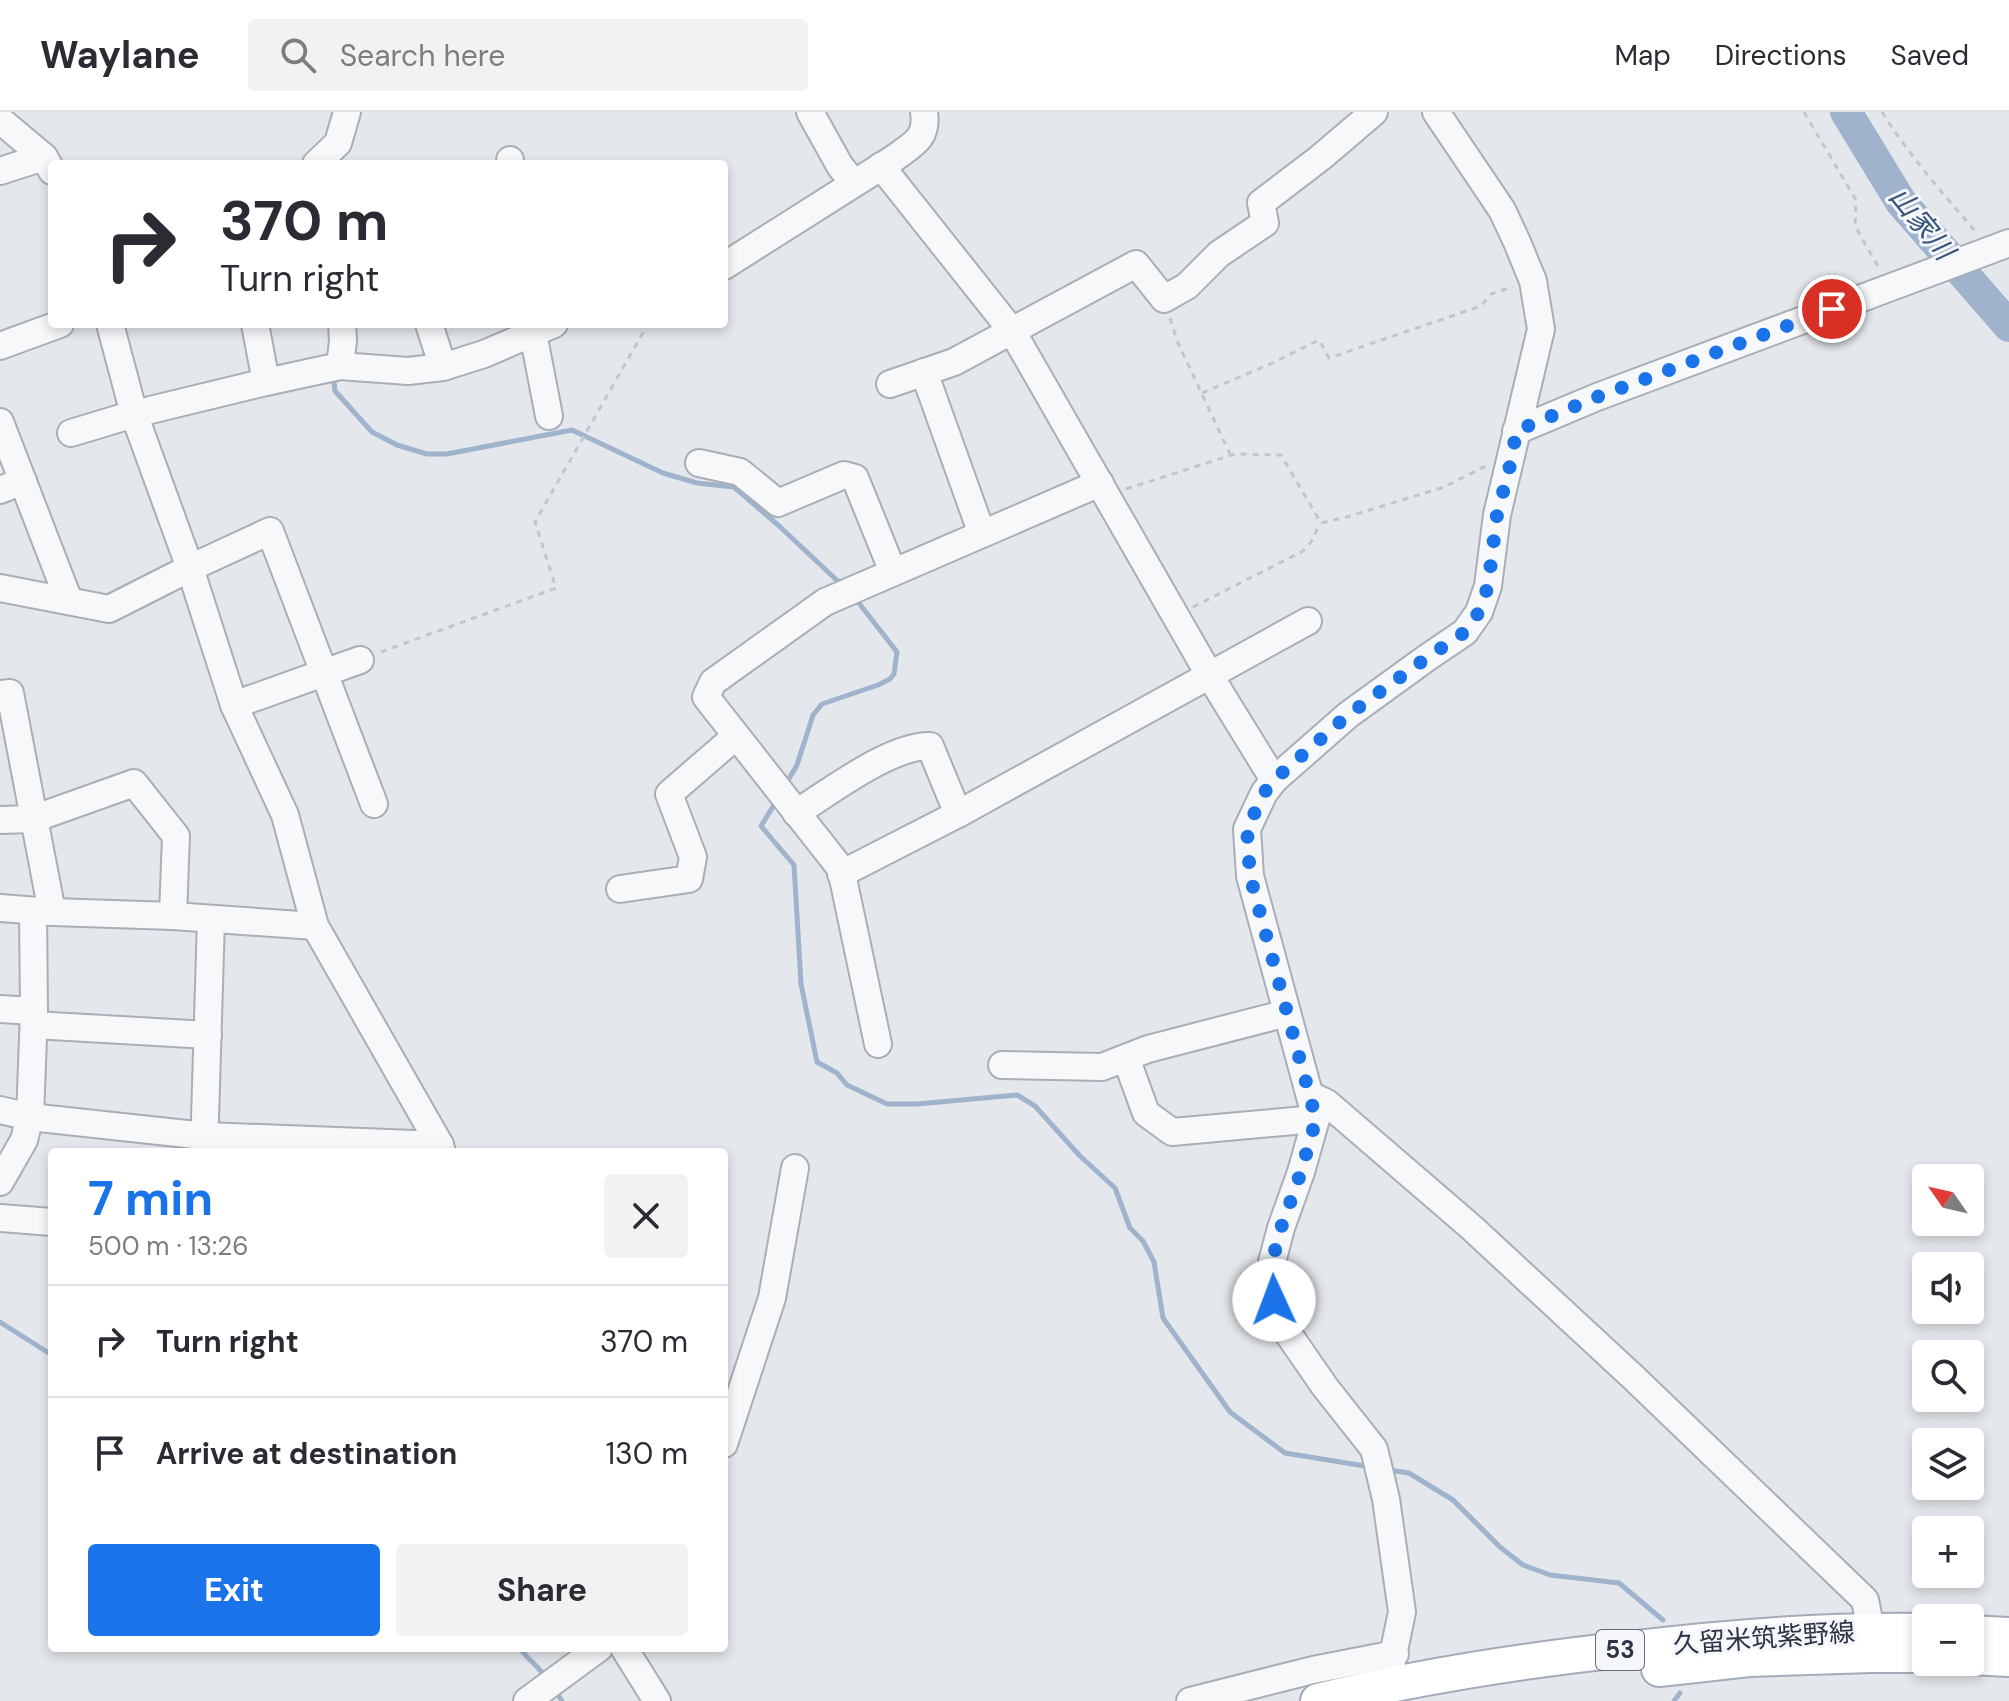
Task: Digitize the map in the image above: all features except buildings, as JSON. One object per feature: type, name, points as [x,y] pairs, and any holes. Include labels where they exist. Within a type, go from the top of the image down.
[{"type":"main road","name":"久留米筑紫野線","points":[[1318,1701],[1391,1669],[1594,1653],[1732,1637],[1912,1631]]},
{"type":"main road","points":[[1984,1634],[2009,1635]]},
{"type":"main road","name":"久留米筑紫野線","points":[[1433,1701],[1495,1689],[1749,1659],[1912,1655]]},
{"type":"main road","points":[[1984,1658],[2009,1659]]},
{"type":"street","points":[[320,160],[338,143],[347,112]]},
{"type":"street","points":[[810,112],[840,166],[853,182]]},
{"type":"street","points":[[728,263],[918,140],[925,129],[924,112]]},
{"type":"street","points":[[890,384],[954,362],[1136,264],[1164,299],[1187,286],[1219,254],[1265,223],[1261,203],[1374,112]]},
{"type":"street","points":[[1190,1701],[1313,1670],[1391,1669],[1402,1612],[1386,1499],[1374,1449],[1287,1332],[1274,1300],[1272,1262],[1301,1172],[1313,1107],[1250,876],[1247,829],[1264,793],[1274,780],[1348,715],[1465,632],[1479,612],[1488,586],[1497,515],[1541,329],[1533,281],[1502,210],[1436,112]]},
{"type":"street","points":[[0,120],[48,164]]},
{"type":"street","points":[[0,171],[48,164]]},
{"type":"street","points":[[881,166],[1012,331],[1210,676],[1274,780]]},
{"type":"street","points":[[1516,431],[1597,397],[2000,246],[2009,270]]},
{"type":"street","points":[[0,346],[49,328]]},
{"type":"street","points":[[111,328],[134,414],[190,568],[234,705],[285,815],[315,926],[441,1148]]},
{"type":"street","points":[[256,328],[266,382]]},
{"type":"street","points":[[340,366],[342,328]]},
{"type":"street","points":[[430,328],[443,367]]},
{"type":"street","points":[[71,433],[134,414],[340,366],[408,371],[443,367],[484,354],[537,328]]},
{"type":"street","points":[[539,328],[549,416]]},
{"type":"street","points":[[924,372],[982,534]]},
{"type":"street","points":[[0,422],[11,485],[69,601]]},
{"type":"street","points":[[699,463],[740,472],[778,503],[844,475],[855,478],[893,572]]},
{"type":"street","points":[[878,1044],[841,869],[706,697],[713,682],[825,602],[982,534],[1104,490]]},
{"type":"street","points":[[0,588],[109,609],[270,531],[374,804]]},
{"type":"street","points":[[841,874],[958,814],[1308,621]]},
{"type":"street","points":[[234,705],[360,660]]},
{"type":"street","points":[[0,694],[10,693],[33,819],[42,911],[30,1117],[24,1140],[0,1182]]},
{"type":"street","points":[[620,889],[689,879],[693,857],[669,794],[736,736]]},
{"type":"street","points":[[796,813],[878,762],[918,746],[930,746],[958,814]]},
{"type":"street","points":[[0,820],[33,819],[134,783],[176,836],[173,916]]},
{"type":"street","points":[[0,908],[315,926]]},
{"type":"street","points":[[205,1144],[211,919]]},
{"type":"street","points":[[0,1009],[34,1018],[208,1035]]},
{"type":"street","points":[[1002,1065],[1102,1067],[1148,1049],[1287,1013]]},
{"type":"street","points":[[1126,1058],[1146,1113],[1172,1132],[1327,1103],[1471,1227],[1865,1600],[1871,1630]]},
{"type":"street","points":[[0,1110],[205,1144],[441,1148]]},
{"type":"street","points":[[728,1432],[772,1298],[795,1168]]},
{"type":"street","points":[[0,1218],[48,1222]]},
{"type":"street","points":[[527,1701],[594,1652]]},
{"type":"street","points":[[626,1652],[657,1701]]},
{"type":"path","points":[[1804,112],[1856,200],[1855,226],[1891,287]]},
{"type":"path","points":[[1882,112],[1944,195],[2000,246]]},
{"type":"path","points":[[1202,393],[1319,340],[1329,358],[1481,306],[1491,294],[1533,281]]},
{"type":"path","points":[[1164,299],[1178,343],[1231,455]]},
{"type":"path","points":[[360,660],[556,588],[535,522],[646,328]]},
{"type":"path","points":[[1104,490],[1235,454],[1281,455],[1321,523]]},
{"type":"path","points":[[1176,616],[1303,551],[1321,523],[1444,487],[1495,462],[1512,458]]},
{"type":"waterway","name":"山家川","points":[[1846,112],[1901,202],[2009,326]]},
{"type":"waterway","points":[[334,382],[335,391],[372,432],[397,445],[427,454],[447,454],[572,430],[663,473],[697,483],[734,487],[842,585]]},
{"type":"waterway","points":[[786,784],[797,765],[813,715],[822,704],[878,685],[894,674],[897,652],[855,598]]},
{"type":"waterway","points":[[777,800],[761,826],[794,865],[801,984],[817,1062],[837,1073],[847,1085],[887,1104],[1017,1095],[1035,1106],[1080,1156],[1115,1188],[1130,1228],[1143,1241],[1154,1262],[1163,1318],[1230,1412],[1285,1453],[1371,1467]]},
{"type":"waterway","points":[[0,1322],[48,1352]]},
{"type":"waterway","points":[[1389,1470],[1409,1473],[1453,1500],[1500,1547],[1523,1565],[1550,1575],[1619,1583],[1663,1620]]},
{"type":"waterway","points":[[523,1652],[546,1677]]},
{"type":"waterway","points":[[556,1692],[562,1701]]},
{"type":"waterway","points":[[1674,1701],[1680,1693]]},
{"type":"route","points":[[1274,1300],[1272,1262],[1316,1119],[1250,876],[1247,829],[1264,793],[1274,780],[1348,715],[1465,632],[1479,612],[1488,586],[1497,515],[1516,431],[1597,397],[1832,309]]}]
